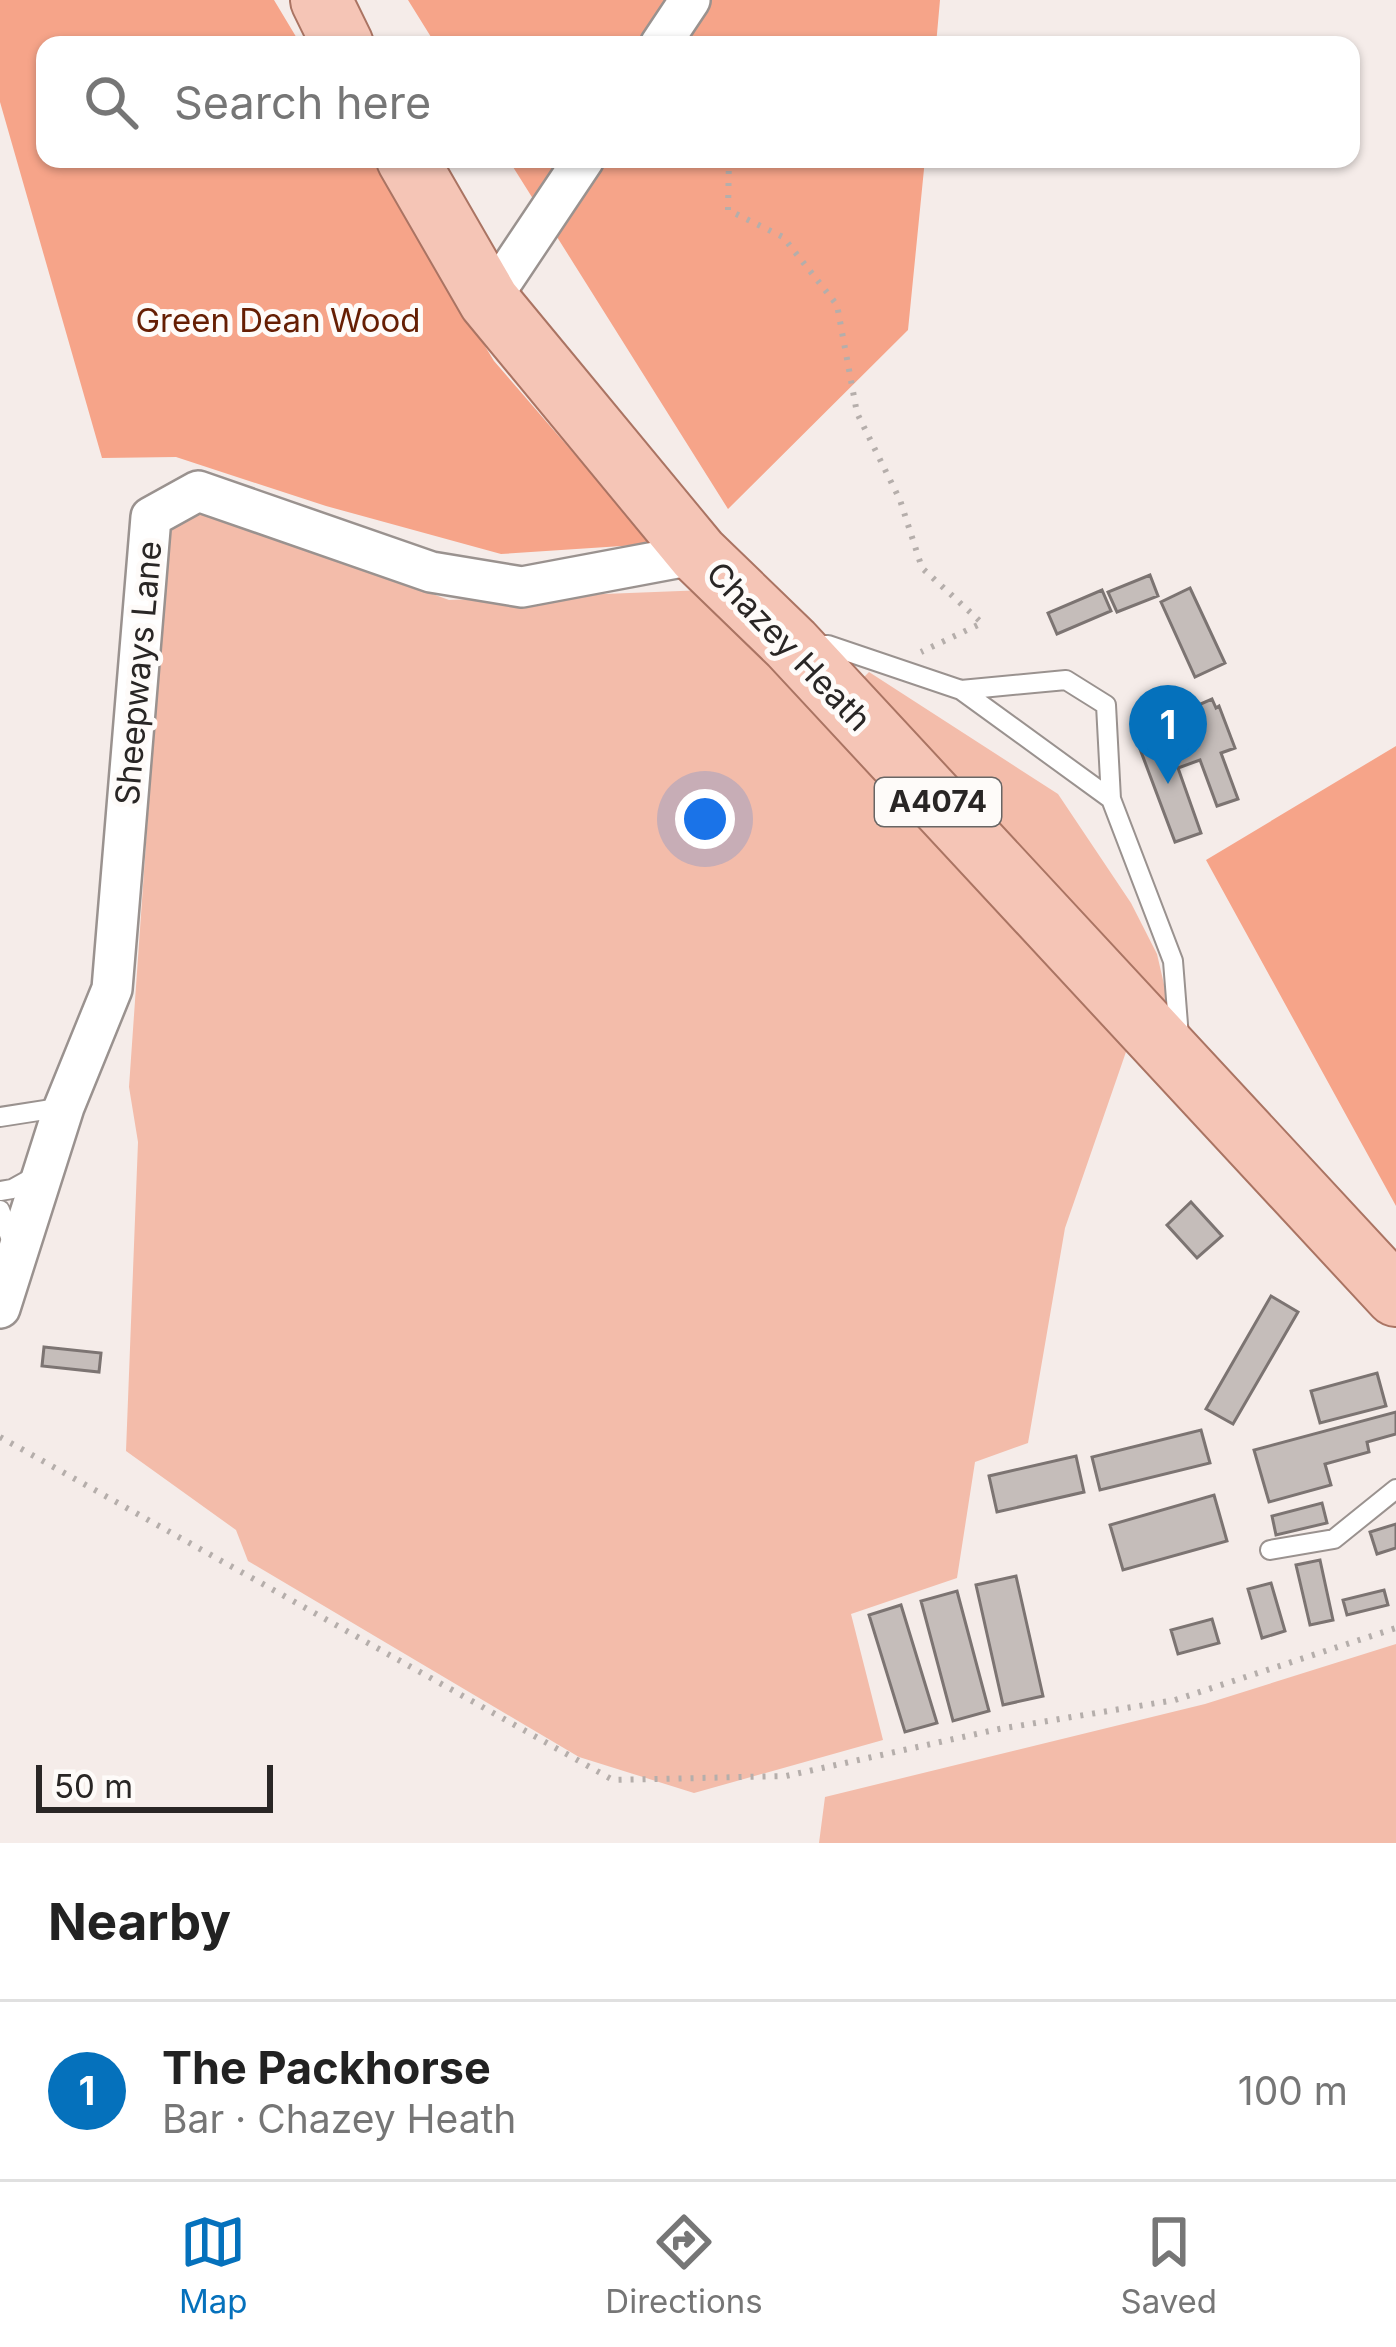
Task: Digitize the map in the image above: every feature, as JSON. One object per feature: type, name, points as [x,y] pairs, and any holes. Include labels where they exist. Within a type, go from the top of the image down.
[{"type":"main road","points":[[321,0],[339,36]]},
{"type":"main road","name":"A4074","points":[[412,168],[489,301]]},
{"type":"main road","name":"Chazey Heath","points":[[489,301],[698,554],[791,644],[1396,1296]]},
{"type":"street","points":[[666,36],[690,0]]},
{"type":"street","points":[[489,301],[578,168]]},
{"type":"street","name":"Sheepways Lane","points":[[0,1308],[64,1107],[112,989],[151,517],[198,491],[431,572],[522,587],[698,554]]},
{"type":"lane","points":[[791,644],[829,645],[961,690],[1112,799]]},
{"type":"lane","points":[[961,690],[1066,680],[1106,705],[1112,799],[1173,962],[1181,1064]]},
{"type":"lane","points":[[0,1117],[64,1107]]},
{"type":"lane","points":[[0,1191],[12,1190],[44,1171]]},
{"type":"lane","points":[[0,1210],[17,1254]]},
{"type":"lane","points":[[1270,1550],[1334,1539],[1396,1489]]},
{"type":"path","points":[[729,168],[728,209],[783,237],[837,305],[857,412],[900,500],[922,568],[982,623],[892,666]]},
{"type":"path","points":[[0,1437],[613,1780],[786,1776],[999,1730],[1175,1700],[1396,1628]]},
{"type":"shaded area","points":[[204,511],[449,600],[706,590],[1127,1049],[1065,1228],[1028,1443],[975,1462],[957,1578],[851,1614],[883,1740],[694,1793],[579,1757],[248,1561],[236,1530],[126,1451],[138,1142],[129,1087],[168,527]]},
{"type":"shaded area","points":[[869,672],[1058,794],[1131,903],[1157,954],[1169,1006],[1159,1011],[855,686]]},
{"type":"shaded area","points":[[1396,1644],[1396,1843],[819,1843],[825,1797],[1205,1704]]},
{"type":"green space","name":"Green Dean Wood","points":[[0,0],[274,0],[296,36],[36,36],[36,168],[376,168],[494,361],[652,544],[501,554],[326,506],[176,457],[102,458],[0,102]]},
{"type":"green space","points":[[408,0],[940,0],[937,36],[430,36]]},
{"type":"green space","points":[[514,168],[924,168],[908,330],[728,509]]},
{"type":"green space","points":[[1396,746],[1396,1206],[1206,860]]},
{"type":"building","points":[[1150,575],[1158,596],[1117,612],[1108,592]]},
{"type":"building","points":[[1190,588],[1225,663],[1195,677],[1161,602]]},
{"type":"building","points":[[1102,590],[1111,611],[1057,634],[1048,613]]},
{"type":"building","points":[[1212,699],[1235,748],[1221,753],[1238,799],[1217,806],[1200,760],[1178,768],[1201,833],[1175,842],[1134,733]]},
{"type":"building","points":[[1191,1202],[1222,1236],[1197,1258],[1167,1225]]},
{"type":"building","points":[[1271,1296],[1298,1312],[1233,1424],[1206,1409]]},
{"type":"building","points":[[44,1347],[101,1353],[99,1372],[42,1366]]},
{"type":"building","points":[[1377,1373],[1386,1406],[1320,1423],[1311,1391]]},
{"type":"building","points":[[1396,1412],[1396,1434],[1367,1442],[1369,1452],[1325,1464],[1331,1485],[1269,1502],[1254,1450]]},
{"type":"building","points":[[1201,1430],[1210,1463],[1100,1490],[1092,1457]]},
{"type":"building","points":[[1076,1456],[1084,1492],[997,1512],[989,1476]]},
{"type":"building","points":[[1214,1495],[1227,1541],[1123,1570],[1110,1525]]},
{"type":"building","points":[[1322,1503],[1327,1523],[1276,1535],[1272,1516]]},
{"type":"building","points":[[1396,1524],[1396,1548],[1377,1554],[1370,1532]]},
{"type":"building","points":[[1320,1560],[1333,1620],[1310,1625],[1296,1565]]},
{"type":"building","points":[[1016,1576],[1043,1696],[1003,1705],[976,1585]]},
{"type":"building","points":[[1271,1583],[1285,1631],[1262,1638],[1248,1589]]},
{"type":"building","points":[[1384,1590],[1388,1605],[1347,1615],[1343,1600]]},
{"type":"building","points":[[957,1591],[989,1711],[953,1721],[921,1601]]},
{"type":"building","points":[[901,1605],[937,1723],[905,1732],[869,1615]]},
{"type":"building","points":[[1212,1619],[1219,1643],[1178,1654],[1171,1630]]},
{"type":"place","name":"The Packhorse","points":[[1168,784]]}]
